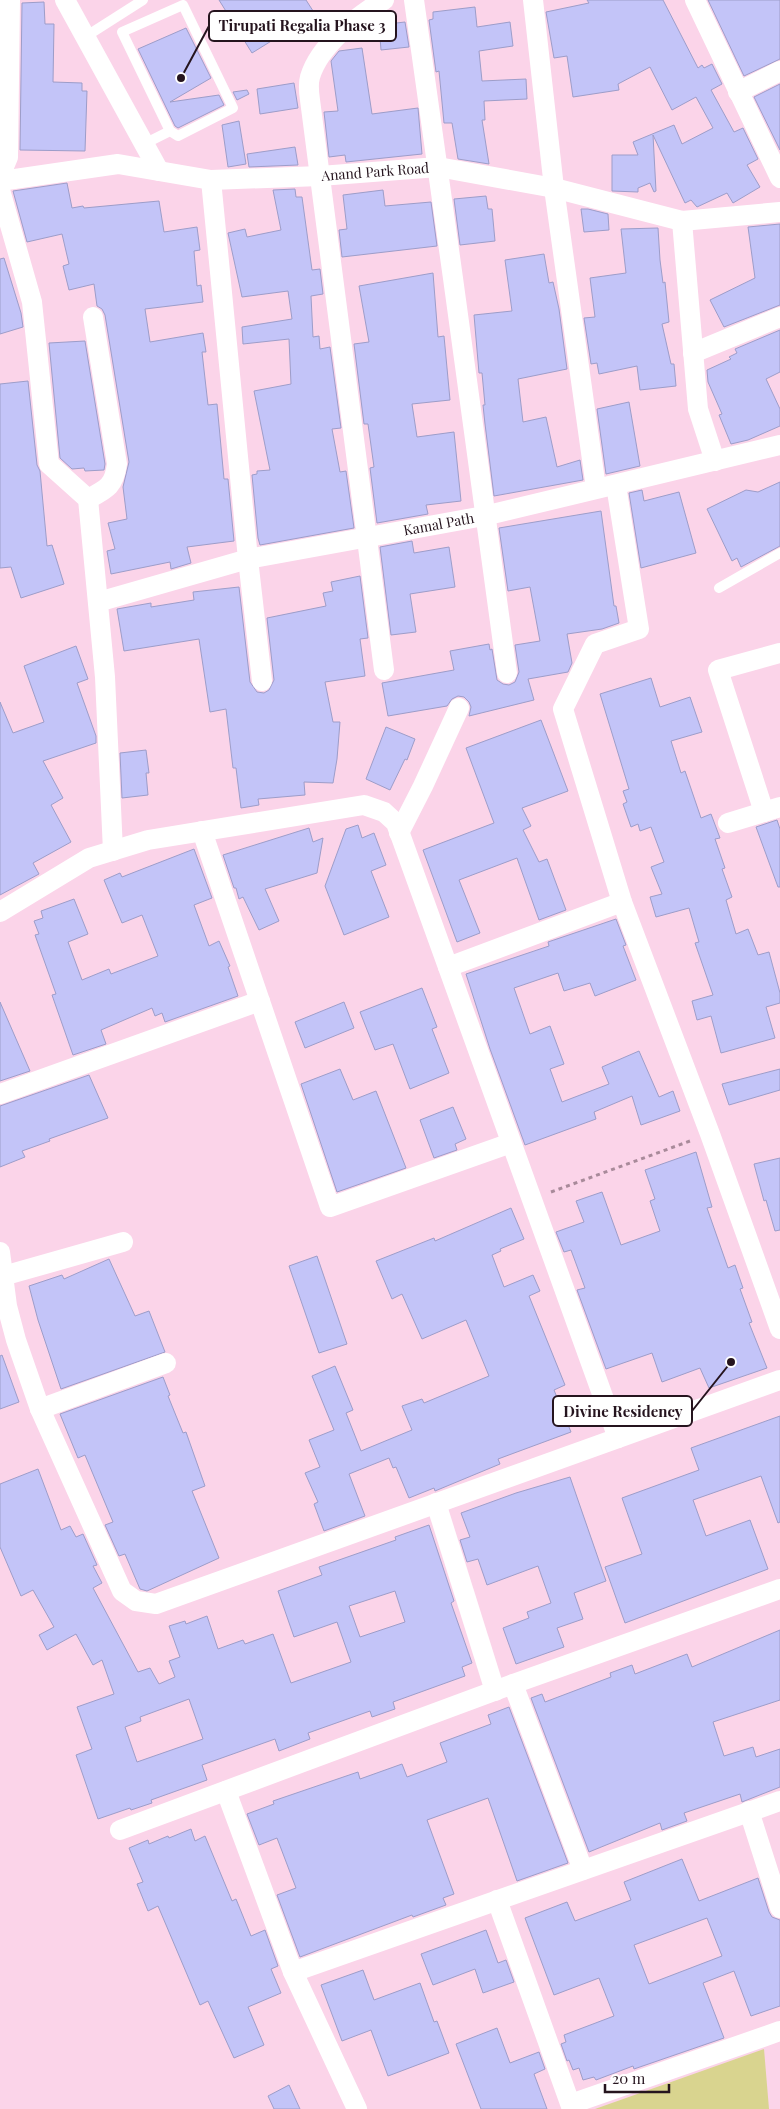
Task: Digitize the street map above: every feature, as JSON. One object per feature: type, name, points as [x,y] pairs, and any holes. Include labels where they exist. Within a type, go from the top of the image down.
[{"type":"street","points":[[0,176],[8,157],[10,0]]},
{"type":"street","points":[[65,0],[159,171]]},
{"type":"street","points":[[384,0],[359,15],[331,44],[314,66],[309,80],[310,100],[384,670]]},
{"type":"street","points":[[414,0],[507,673]]},
{"type":"street","points":[[533,0],[554,188],[596,488]]},
{"type":"street","points":[[695,0],[780,178]]},
{"type":"street","points":[[738,92],[780,72]]},
{"type":"street","name":"Anand Park Road","points":[[0,181],[118,164],[211,180],[320,176],[438,167],[554,188],[682,221],[780,212]]},
{"type":"street","points":[[211,180],[262,681]]},
{"type":"street","points":[[0,190],[32,302],[49,464],[88,499],[105,677],[113,851]]},
{"type":"street","points":[[682,221],[698,410],[715,461]]},
{"type":"street","points":[[88,499],[107,488],[115,478],[117,464],[93,317]]},
{"type":"street","points":[[693,353],[780,317]]},
{"type":"street","name":"Kamal Path","points":[[98,602],[248,558],[484,516],[780,445]]},
{"type":"street","points":[[616,485],[639,629],[595,644],[563,710],[622,902],[710,1134],[780,1329]]},
{"type":"street","points":[[728,823],[772,810],[718,670],[780,653]]},
{"type":"street","points":[[399,832],[423,786],[459,708]]},
{"type":"street","points":[[0,912],[89,858],[148,840],[364,805],[384,812],[396,823],[618,1438]]},
{"type":"street","points":[[202,831],[330,1207],[511,1143]]},
{"type":"street","points":[[448,967],[622,902]]},
{"type":"street","points":[[0,1094],[260,1001]]},
{"type":"street","points":[[3,1276],[123,1242]]},
{"type":"street","points":[[0,1252],[16,1340],[40,1409],[122,1591],[136,1602],[156,1604],[780,1380]]},
{"type":"street","points":[[40,1409],[166,1362]]},
{"type":"street","points":[[436,1503],[504,1687],[583,1870]]},
{"type":"street","points":[[120,1830],[504,1687],[780,1589]]},
{"type":"street","points":[[226,1791],[293,1972],[357,2109]]},
{"type":"street","points":[[293,1972],[780,1801]]},
{"type":"street","points":[[749,1811],[780,1908]]},
{"type":"street","points":[[497,1900],[572,2107],[780,2031]]},
{"type":"lane","points":[[85,37],[143,0]]},
{"type":"lane","points":[[183,5],[234,108],[178,136],[170,131],[122,32],[183,5]]},
{"type":"lane","points":[[144,144],[170,131]]},
{"type":"lane","points":[[718,588],[780,553]]},
{"type":"path","points":[[532,1199],[710,1134]]},
{"type":"shaded area","points":[[764,2049],[769,2109],[595,2109]]},
{"type":"building","points":[[219,0],[306,0],[315,14],[252,53]]},
{"type":"building","points":[[587,0],[663,0],[698,68],[702,65],[704,68],[712,64],[722,84],[711,90],[734,132],[743,128],[758,159],[747,165],[760,187],[733,203],[727,193],[697,207],[691,200],[685,203],[653,135],[656,191],[654,192],[650,183],[638,188],[638,192],[612,191],[612,155],[638,155],[633,142],[674,125],[682,144],[713,128],[696,97],[672,110],[650,67],[618,84],[619,90],[573,97],[567,56],[554,58],[546,12],[589,3]]},
{"type":"building","points":[[708,0],[780,0],[780,59],[744,76]]},
{"type":"building","points":[[44,2],[45,24],[54,24],[53,82],[82,83],[82,91],[87,91],[85,151],[20,150],[22,3]]},
{"type":"building","points":[[475,7],[477,27],[510,22],[513,46],[479,51],[482,81],[526,79],[527,99],[484,101],[485,120],[482,120],[489,164],[458,159],[452,123],[444,123],[439,71],[436,72],[429,20],[433,19],[433,12]]},
{"type":"building","points":[[405,22],[409,47],[381,50],[379,25]]},
{"type":"building","points":[[186,28],[211,78],[170,102],[219,95],[224,105],[178,128],[175,126],[138,49]]},
{"type":"building","points":[[362,48],[372,114],[418,108],[422,154],[346,162],[345,155],[329,157],[324,112],[338,111],[331,61],[339,51]]},
{"type":"building","points":[[294,83],[298,108],[260,114],[257,89]]},
{"type":"building","points":[[780,84],[780,150],[754,97]]},
{"type":"building","points":[[247,90],[249,94],[237,100],[233,92]]},
{"type":"building","points":[[239,121],[246,164],[228,167],[222,125]]},
{"type":"building","points":[[295,147],[298,165],[249,167],[247,154]]},
{"type":"building","points":[[67,183],[72,208],[159,201],[164,232],[197,227],[200,250],[194,251],[197,286],[201,285],[203,302],[145,309],[150,342],[203,333],[206,352],[202,352],[208,405],[217,404],[224,479],[228,479],[234,541],[187,547],[191,563],[171,569],[170,562],[111,574],[107,551],[115,549],[108,523],[127,519],[123,487],[129,462],[105,315],[102,309],[97,306],[94,284],[69,290],[63,266],[69,264],[62,234],[27,242],[13,191]]},
{"type":"building","points":[[295,189],[296,197],[302,197],[312,270],[320,269],[323,294],[311,296],[313,337],[319,336],[320,349],[330,347],[341,428],[332,429],[340,472],[346,471],[354,528],[260,545],[252,475],[257,474],[257,471],[270,470],[254,391],[291,384],[289,339],[243,344],[242,327],[292,319],[288,291],[242,297],[228,233],[245,229],[247,237],[281,230],[273,190]]},
{"type":"building","points":[[383,190],[385,206],[431,202],[437,246],[342,257],[339,230],[347,229],[343,195]]},
{"type":"building","points":[[486,196],[488,209],[492,209],[495,241],[460,245],[454,199]]},
{"type":"building","points":[[581,209],[608,214],[609,230],[584,232]]},
{"type":"building","points":[[780,224],[780,305],[724,327],[710,300],[755,278],[748,227]]},
{"type":"building","points":[[658,228],[660,260],[663,283],[665,282],[669,322],[662,324],[671,364],[674,364],[676,386],[640,390],[637,366],[599,374],[597,363],[591,364],[584,318],[595,317],[590,278],[626,273],[621,229]]},
{"type":"building","points":[[544,254],[549,283],[553,282],[559,309],[567,369],[518,379],[523,422],[546,417],[557,467],[580,460],[583,480],[494,496],[483,405],[485,405],[482,373],[479,373],[474,315],[512,311],[505,260]]},
{"type":"building","points":[[4,258],[21,313],[23,327],[0,334],[0,259]]},
{"type":"building","points":[[433,273],[438,337],[444,336],[450,400],[412,404],[417,437],[454,432],[461,501],[426,505],[428,514],[377,523],[370,468],[374,467],[368,424],[364,424],[354,344],[369,342],[359,286]]},
{"type":"building","points":[[780,330],[780,372],[766,379],[780,409],[780,426],[748,440],[731,444],[719,415],[722,414],[708,382],[707,370],[731,359],[729,357],[737,353],[735,349]]},
{"type":"building","points":[[85,341],[105,464],[104,470],[85,471],[84,468],[72,469],[60,458],[49,343]]},
{"type":"building","points":[[28,381],[37,465],[40,471],[47,546],[52,545],[64,584],[21,598],[11,567],[0,568],[0,384]]},
{"type":"building","points":[[629,402],[640,466],[606,474],[597,409]]},
{"type":"building","points":[[780,482],[780,546],[741,567],[737,558],[732,561],[707,509],[746,490],[758,492]]},
{"type":"building","points":[[642,490],[644,501],[679,492],[696,553],[641,568],[629,493]]},
{"type":"building","points":[[601,511],[614,606],[616,606],[619,623],[602,629],[567,634],[572,663],[568,672],[528,679],[534,700],[469,716],[471,707],[469,702],[464,697],[458,696],[452,699],[447,706],[388,716],[382,683],[454,670],[450,651],[489,644],[490,650],[492,649],[497,680],[509,685],[515,682],[519,672],[515,645],[540,641],[530,587],[508,591],[499,528]]},
{"type":"building","points":[[412,541],[414,553],[449,547],[455,587],[410,594],[416,632],[391,635],[380,547]]},
{"type":"building","points":[[360,576],[368,638],[360,639],[365,676],[325,682],[333,722],[340,722],[333,783],[304,782],[305,795],[258,799],[259,805],[241,808],[236,768],[233,768],[226,709],[210,712],[199,639],[124,651],[117,609],[151,603],[151,607],[194,600],[193,592],[239,587],[250,682],[257,692],[264,693],[269,690],[274,680],[267,618],[326,606],[323,593],[333,591],[331,582]]},
{"type":"building","points":[[76,646],[88,679],[77,683],[96,736],[96,743],[43,761],[63,798],[51,805],[71,842],[33,863],[39,874],[0,895],[0,702],[13,733],[44,722],[24,666]]},
{"type":"building","points":[[651,678],[660,707],[690,697],[702,732],[671,741],[681,773],[685,771],[701,818],[711,814],[720,838],[715,839],[725,868],[722,869],[732,897],[726,900],[736,934],[748,929],[758,955],[769,952],[780,993],[780,1003],[766,1007],[775,1038],[721,1053],[711,1016],[697,1020],[692,1001],[713,995],[695,943],[699,942],[689,908],[656,917],[650,897],[662,894],[651,867],[664,862],[651,827],[640,831],[638,824],[631,827],[623,804],[627,802],[623,791],[629,789],[600,694]]},
{"type":"building","points":[[541,720],[568,791],[522,808],[531,826],[523,830],[539,862],[547,859],[566,910],[539,920],[517,858],[459,880],[480,933],[457,942],[423,850],[494,823],[466,748]]},
{"type":"building","points":[[386,727],[415,739],[407,760],[405,759],[390,790],[366,779]]},
{"type":"building","points":[[146,750],[149,773],[146,773],[148,795],[122,798],[120,753]]},
{"type":"building","points":[[777,820],[780,829],[780,887],[778,887],[756,827]]},
{"type":"building","points":[[358,825],[362,838],[374,833],[386,865],[371,871],[389,917],[344,935],[325,886],[346,829]]},
{"type":"building","points":[[309,828],[313,842],[323,838],[317,873],[265,889],[279,921],[259,930],[243,897],[239,899],[223,855]]},
{"type":"building","points":[[194,849],[212,898],[194,905],[209,946],[219,941],[230,966],[228,967],[238,996],[165,1022],[162,1013],[155,1016],[152,1008],[101,1030],[106,1044],[73,1055],[52,995],[56,994],[35,935],[39,934],[34,921],[43,918],[41,911],[74,899],[88,934],[68,942],[82,980],[109,969],[111,974],[158,956],[142,915],[122,923],[104,880],[120,873],[122,877]]},
{"type":"building","points":[[616,919],[626,945],[623,946],[636,980],[595,996],[590,983],[564,991],[558,973],[514,988],[530,1034],[550,1026],[564,1064],[550,1069],[562,1102],[609,1084],[602,1067],[639,1051],[659,1097],[673,1091],[680,1111],[641,1125],[632,1096],[594,1112],[596,1119],[525,1145],[490,1049],[466,974],[549,946],[548,942]]},
{"type":"building","points":[[422,988],[437,1027],[432,1029],[449,1073],[410,1089],[393,1044],[375,1050],[360,1012]]},
{"type":"building","points":[[0,1002],[30,1071],[0,1081]]},
{"type":"building","points":[[344,1002],[354,1028],[305,1048],[295,1022]]},
{"type":"building","points":[[340,1069],[353,1100],[376,1091],[406,1168],[337,1192],[301,1084]]},
{"type":"building","points":[[780,1069],[780,1090],[729,1105],[722,1084]]},
{"type":"building","points":[[89,1075],[108,1118],[49,1139],[50,1141],[22,1151],[25,1157],[0,1167],[0,1106]]},
{"type":"building","points":[[453,1107],[466,1139],[455,1144],[457,1150],[434,1158],[420,1120]]},
{"type":"building","points":[[696,1152],[712,1207],[707,1208],[728,1268],[735,1265],[743,1288],[740,1289],[752,1322],[749,1323],[767,1368],[709,1388],[700,1368],[662,1382],[652,1353],[606,1369],[577,1290],[585,1288],[571,1250],[564,1252],[556,1232],[584,1222],[576,1201],[602,1192],[621,1245],[660,1231],[650,1201],[655,1199],[645,1170]]},
{"type":"building","points":[[780,1158],[780,1230],[775,1231],[766,1200],[764,1201],[754,1164]]},
{"type":"building","points":[[511,1208],[524,1239],[500,1249],[501,1251],[492,1255],[504,1287],[533,1275],[540,1291],[529,1296],[565,1385],[554,1390],[571,1432],[498,1459],[500,1464],[435,1491],[434,1488],[409,1498],[396,1467],[393,1468],[389,1458],[349,1474],[365,1516],[324,1531],[314,1504],[318,1502],[305,1473],[320,1467],[309,1440],[334,1430],[312,1376],[335,1366],[353,1410],[346,1413],[361,1451],[412,1430],[402,1406],[422,1399],[424,1403],[489,1376],[466,1320],[422,1339],[402,1294],[392,1299],[376,1261],[434,1238],[435,1241]]},
{"type":"building","points":[[317,1256],[347,1344],[319,1353],[289,1266]]},
{"type":"building","points":[[109,1259],[135,1316],[149,1311],[165,1352],[61,1389],[29,1286],[62,1275],[64,1279]]},
{"type":"building","points":[[2,1355],[19,1402],[0,1409],[0,1356]]},
{"type":"building","points":[[163,1377],[170,1395],[168,1396],[183,1433],[186,1432],[205,1486],[192,1491],[219,1558],[147,1591],[140,1589],[125,1554],[119,1556],[105,1525],[113,1522],[85,1455],[78,1458],[60,1414]]},
{"type":"building","points":[[780,1416],[780,1522],[778,1523],[761,1476],[693,1500],[706,1536],[750,1520],[768,1569],[625,1623],[605,1567],[642,1554],[622,1498],[699,1470],[691,1448]]},
{"type":"building","points":[[38,1469],[61,1530],[70,1526],[76,1537],[83,1534],[97,1565],[93,1566],[102,1583],[93,1588],[138,1672],[150,1668],[159,1684],[175,1677],[169,1661],[180,1657],[169,1626],[185,1621],[186,1624],[207,1616],[218,1649],[243,1640],[245,1644],[273,1634],[291,1683],[351,1662],[337,1622],[294,1637],[278,1591],[322,1575],[319,1567],[396,1540],[395,1537],[429,1525],[454,1601],[451,1603],[472,1663],[462,1667],[465,1676],[393,1702],[395,1709],[372,1717],[370,1711],[308,1733],[310,1739],[279,1751],[275,1739],[202,1765],[207,1780],[151,1800],[152,1803],[98,1819],[76,1755],[92,1749],[77,1707],[114,1694],[102,1660],[93,1665],[76,1634],[47,1650],[39,1635],[54,1627],[33,1590],[21,1596],[0,1547],[0,1484]],"holes":[[[395,1591],[405,1622],[360,1637],[349,1606]],[[189,1699],[203,1739],[137,1762],[125,1727],[141,1721],[140,1717]]]},
{"type":"building","points":[[570,1477],[606,1581],[574,1593],[583,1619],[557,1628],[564,1647],[516,1664],[503,1628],[529,1618],[527,1612],[551,1603],[538,1566],[487,1585],[478,1559],[467,1562],[460,1540],[470,1537],[461,1513],[516,1493]]},
{"type":"building","points":[[780,1630],[780,1700],[713,1722],[724,1756],[753,1747],[756,1757],[780,1749],[780,1787],[742,1802],[740,1794],[684,1813],[687,1821],[662,1830],[660,1823],[589,1852],[531,1698],[542,1694],[545,1702],[611,1677],[610,1673],[632,1665],[635,1674],[687,1654],[692,1667]]},
{"type":"building","points":[[509,1707],[568,1863],[517,1881],[488,1798],[427,1820],[454,1894],[443,1898],[446,1905],[413,1917],[412,1915],[300,1957],[277,1895],[296,1888],[277,1838],[259,1845],[247,1814],[274,1804],[273,1801],[358,1772],[360,1779],[402,1764],[407,1777],[447,1762],[440,1743],[491,1724],[488,1715]]},
{"type":"building","points":[[191,1829],[195,1841],[205,1836],[232,1901],[236,1899],[251,1936],[265,1930],[278,1966],[271,1969],[281,1993],[248,2007],[264,2045],[234,2058],[208,2001],[200,2005],[158,1906],[148,1911],[137,1884],[143,1882],[129,1848],[148,1840],[149,1844],[168,1836],[169,1838]]},
{"type":"building","points":[[682,1859],[699,1901],[758,1878],[769,1912],[772,1917],[780,1920],[780,2006],[751,2016],[734,1971],[703,1983],[724,2038],[634,2069],[633,2066],[596,2080],[594,2077],[583,2080],[579,2068],[573,2070],[569,2060],[567,2061],[561,2044],[566,2042],[564,2035],[614,2016],[599,1978],[554,1995],[525,1918],[567,1902],[575,1921],[631,1900],[624,1882]],"holes":[[[707,1918],[722,1956],[649,1984],[634,1945]]]},
{"type":"building","points":[[486,1930],[498,1963],[506,1960],[514,1982],[483,1993],[475,1969],[433,1985],[421,1954]]},
{"type":"building","points":[[363,1970],[374,2000],[420,1983],[434,2022],[437,2021],[449,2053],[388,2076],[371,2030],[342,2041],[321,1985]]},
{"type":"building","points":[[497,2028],[510,2063],[539,2052],[545,2069],[534,2074],[547,2109],[481,2109],[456,2044]]},
{"type":"building","points":[[289,2085],[300,2109],[274,2109],[268,2096]]},
{"type":"place","name":"Tirupati Regalia Phase 3","points":[[181,78]]},
{"type":"place","name":"Divine Residency","points":[[731,1362]]}]
